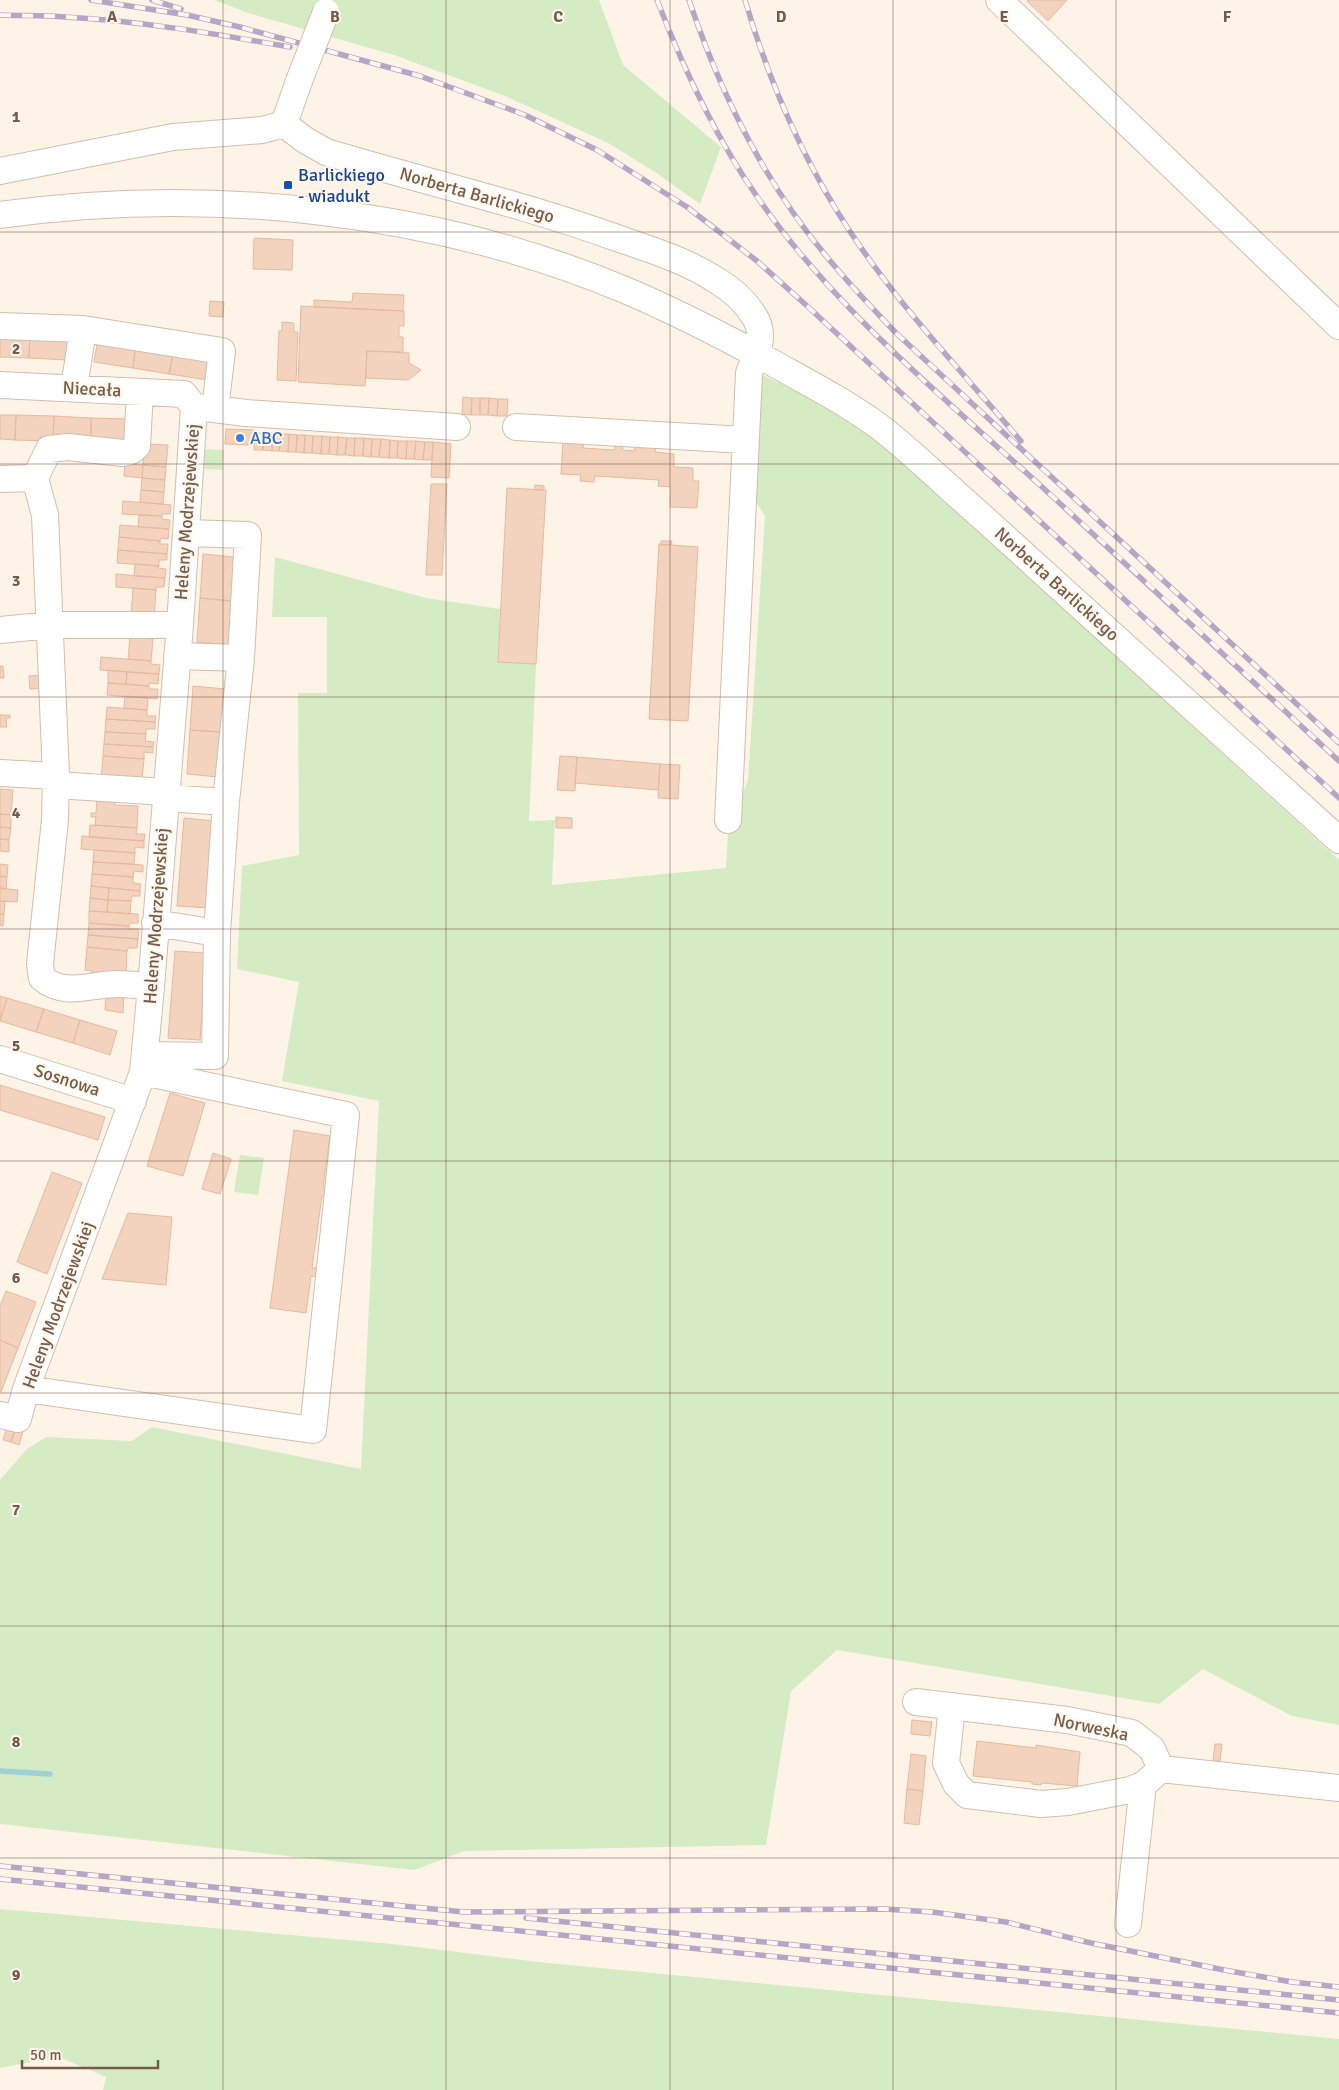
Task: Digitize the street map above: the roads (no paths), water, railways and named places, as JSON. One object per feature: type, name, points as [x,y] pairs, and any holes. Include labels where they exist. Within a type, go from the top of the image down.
[{"type":"street","points":[[1000,0],[1339,326]]},
{"type":"street","points":[[0,171],[173,137],[204,133],[262,130],[284,124],[328,6]]},
{"type":"street","name":"Norberta Barlickiego","points":[[284,124],[305,140],[326,152],[479,194],[585,226],[671,257],[716,279],[738,295],[755,316],[760,332],[760,343],[756,354]]},
{"type":"street","name":"Norberta Barlickiego","points":[[0,215],[61,208],[138,204],[224,204],[304,210],[431,230],[518,253],[593,278],[678,313],[832,396],[878,426],[1137,656],[1339,840]]},
{"type":"street","points":[[0,326],[83,330],[74,388]]},
{"type":"street","name":"Heleny Modrzejewskiej","points":[[9,1417],[26,1389],[133,1101],[144,1063],[152,988],[165,795],[198,403],[222,351],[83,330]]},
{"type":"street","points":[[728,820],[748,373],[756,354]]},
{"type":"street","name":"Niecała","points":[[0,386],[140,392],[246,413],[457,427]]},
{"type":"street","points":[[140,392],[137,446],[131,451],[123,453],[68,447],[49,449],[35,478],[45,515],[56,781],[55,820],[40,964],[42,978],[49,984],[62,989],[120,984],[152,988]]},
{"type":"street","points":[[516,427],[745,440]]},
{"type":"street","points":[[0,479],[35,478]]},
{"type":"street","points":[[144,1063],[215,1056],[217,933],[226,802],[240,658],[248,535],[186,533]]},
{"type":"street","points":[[0,630],[50,625],[180,625]]},
{"type":"street","points":[[177,656],[240,658]]},
{"type":"street","points":[[0,773],[226,802]]},
{"type":"street","points":[[155,923],[217,933]]},
{"type":"street","name":"Sosnowa","points":[[0,1059],[133,1101]]},
{"type":"street","points":[[26,1389],[313,1430],[346,1115],[144,1063]]},
{"type":"street","name":"Norweska","points":[[916,1702],[1067,1720],[1132,1733],[1152,1749],[1152,1777]]},
{"type":"street","points":[[952,1706],[946,1763],[956,1784],[967,1795],[1041,1804],[1068,1802],[1130,1790],[1152,1777],[1339,1788]]},
{"type":"street","points":[[1128,1924],[1152,1777]]},
{"type":"waterway","points":[[0,1771],[50,1774]]},
{"type":"railway","points":[[91,0],[187,15],[240,27],[420,76],[525,115],[597,150],[687,207],[757,261],[806,305],[1339,798]]},
{"type":"railway","points":[[152,0],[181,9]]},
{"type":"railway","points":[[657,0],[689,77],[714,127],[742,175],[788,238],[820,277],[891,350],[1339,761]]},
{"type":"railway","points":[[689,0],[715,68],[746,135],[783,198],[804,228],[844,277],[896,333],[1339,743]]},
{"type":"railway","points":[[745,0],[765,61],[789,121],[834,206],[890,287],[1021,441]]},
{"type":"railway","points":[[0,15],[57,16],[150,25],[290,47]]},
{"type":"railway","points":[[0,1866],[464,1912],[884,1909],[932,1912],[1006,1922],[1091,1943],[1224,1970],[1292,1982],[1339,1987]]},
{"type":"railway","points":[[0,1879],[1339,2013]]},
{"type":"railway","points":[[526,1918],[1339,2000]]},
{"type":"place","name":"Barlickiego - wiadukt","points":[[288,185]]},
{"type":"place","name":"ABC","points":[[240,438]]}]
